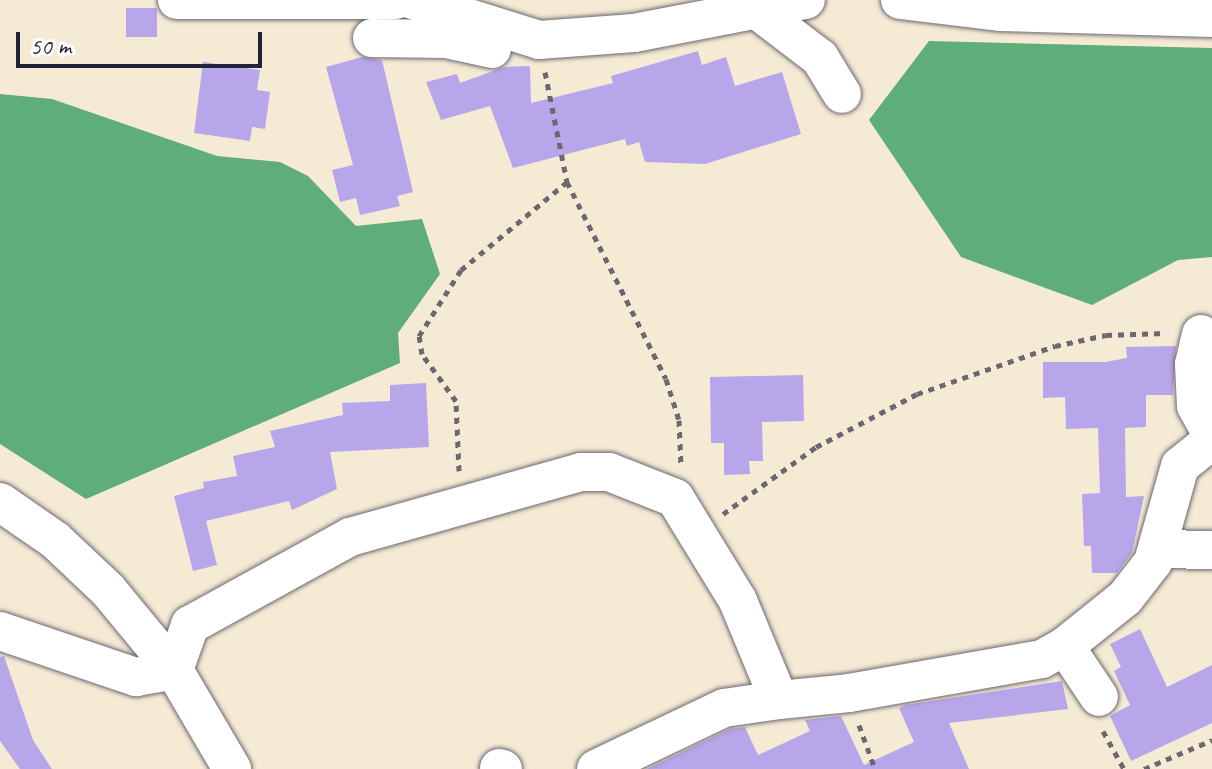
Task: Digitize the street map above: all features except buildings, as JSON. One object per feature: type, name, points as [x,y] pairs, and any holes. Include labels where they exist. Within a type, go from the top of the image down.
[{"type":"street","points":[[177,0],[396,0]]},
{"type":"street","points":[[412,0],[539,40]]},
{"type":"street","points":[[372,38],[446,39],[509,51],[539,40],[634,33],[753,7],[806,0]]},
{"type":"street","points":[[900,0],[1001,12],[1212,18]]},
{"type":"street","points":[[753,7],[820,58],[842,94]]},
{"type":"street","points":[[596,769],[724,708],[849,693],[1042,659],[1065,646],[1125,598],[1157,549],[1180,466],[1212,437],[1196,406],[1194,364],[1201,334]]},
{"type":"street","points":[[174,670],[190,625],[350,537],[581,472],[609,472],[675,498],[699,530],[764,655],[779,700]]},
{"type":"street","points":[[0,502],[55,540],[108,590],[174,670],[232,769]]},
{"type":"street","points":[[1157,549],[1212,550]]},
{"type":"street","points":[[0,631],[136,677],[174,670]]},
{"type":"street","points":[[1065,646],[1099,697]]},
{"type":"path","points":[[539,40],[567,182],[666,379],[683,452],[675,498]]},
{"type":"path","points":[[460,504],[458,410],[446,381],[422,354],[419,336],[461,270],[567,182]]},
{"type":"path","points":[[699,530],[876,412],[971,372],[1106,335],[1201,334]]},
{"type":"path","points":[[849,693],[875,769]]},
{"type":"path","points":[[1144,769],[1212,740]]},
{"type":"green space","points":[[929,41],[1212,48],[1212,257],[1178,260],[1092,305],[961,257],[869,120]]},
{"type":"green space","points":[[0,94],[52,99],[217,156],[280,162],[308,176],[356,226],[422,219],[440,274],[398,333],[400,363],[86,499],[0,444]]}]
